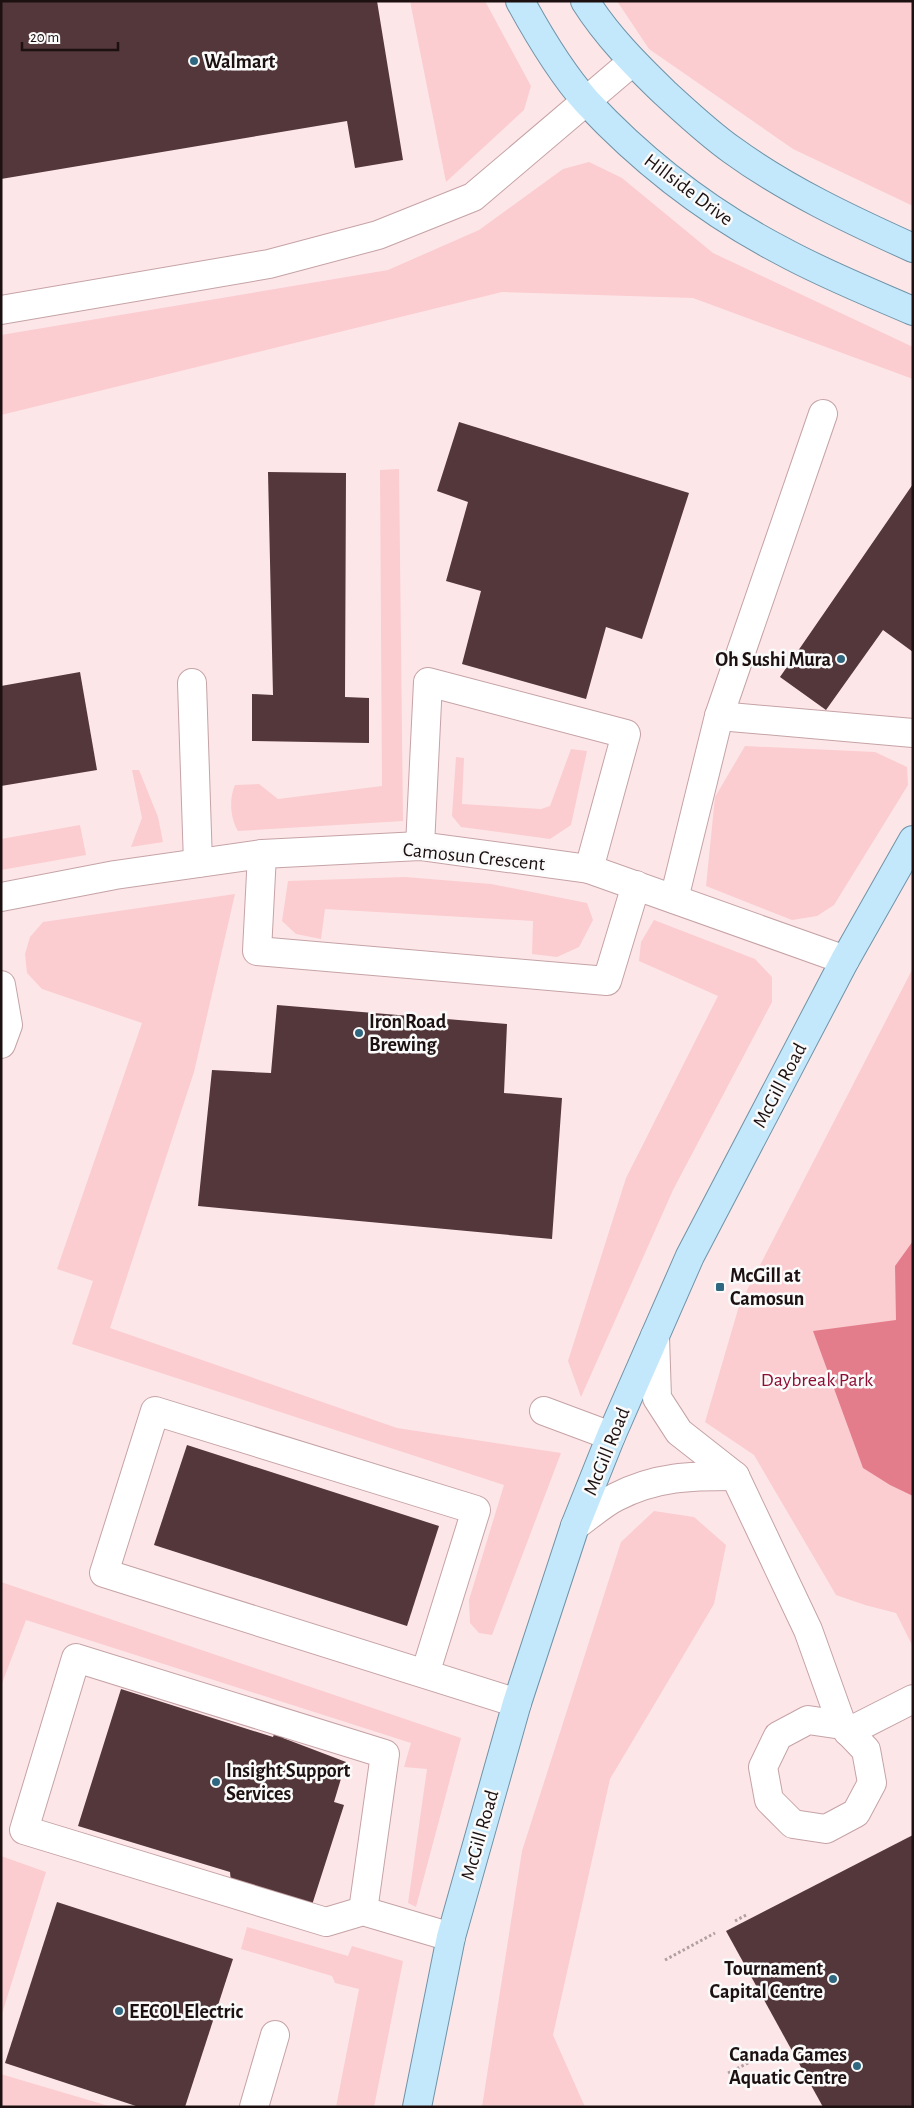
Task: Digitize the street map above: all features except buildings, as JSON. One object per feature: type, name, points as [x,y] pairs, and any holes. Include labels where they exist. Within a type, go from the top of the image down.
[{"type":"main road","name":"Hillside Drive","points":[[520,1],[541,39],[586,100],[650,162],[698,200],[782,252],[913,311]]},
{"type":"main road","points":[[585,1],[632,62],[690,116],[732,150],[774,177],[820,202],[913,248]]},
{"type":"main road","name":"McGill Road","points":[[418,2107],[451,1938],[517,1703],[575,1526],[611,1436],[690,1256],[845,960],[913,840]]},
{"type":"street","points":[[1,310],[269,264],[378,234],[473,197],[632,62]]},
{"type":"street","points":[[674,899],[719,716],[823,414]]},
{"type":"street","points":[[420,846],[428,682],[626,734],[589,869]]},
{"type":"street","points":[[192,683],[198,863]]},
{"type":"street","points":[[719,716],[913,733]]},
{"type":"street","name":"Camosun Crescent","points":[[1,897],[115,875],[262,854],[420,846],[589,869],[845,960]]},
{"type":"street","points":[[262,854],[257,951],[607,981],[636,886]]},
{"type":"street","points":[[1,984],[8,1025],[1,1044]]},
{"type":"street","points":[[655,1336],[657,1398],[679,1432],[735,1476],[808,1630],[845,1729],[913,1699]]},
{"type":"street","points":[[544,1411],[611,1436]]},
{"type":"street","points":[[425,1674],[476,1510],[155,1412],[104,1573],[517,1703]]},
{"type":"street","points":[[575,1526],[615,1498],[647,1484],[685,1476],[735,1476]]},
{"type":"street","points":[[363,1911],[385,1754],[76,1658],[24,1830],[326,1922],[363,1911],[451,1938]]},
{"type":"street","points":[[254,2107],[275,2035]]},
{"type":"path","points":[[735,1921],[748,1914]]},
{"type":"path","points":[[665,1960],[715,1933]]},
{"type":"path","points":[[728,2073],[776,2049]]},
{"type":"green space","points":[[410,1],[485,1],[531,86],[524,110],[446,182]]},
{"type":"green space","points":[[617,1],[913,1],[913,206],[793,149],[649,49]]},
{"type":"green space","points":[[589,162],[622,178],[713,253],[913,347],[913,379],[693,298],[502,292],[1,415],[1,335],[388,270],[479,230],[563,169]]},
{"type":"green space","points":[[399,469],[403,821],[238,831],[233,820],[231,808],[235,785],[259,784],[278,799],[382,786],[380,470]]},
{"type":"green space","points":[[745,746],[875,752],[907,767],[908,785],[834,905],[817,916],[792,920],[706,886],[715,797]]},
{"type":"green space","points":[[571,749],[587,751],[571,825],[550,839],[461,827],[452,816],[456,757],[464,758],[462,804],[541,809],[550,806]]},
{"type":"green space","points":[[132,770],[139,770],[158,817],[163,842],[131,847],[142,818]]},
{"type":"green space","points":[[80,825],[86,855],[1,870],[1,839]]},
{"type":"green space","points":[[405,877],[491,884],[587,903],[593,920],[579,947],[557,957],[532,954],[533,921],[325,909],[321,939],[296,934],[282,921],[288,881]]},
{"type":"green space","points":[[235,894],[194,1072],[110,1328],[397,1428],[561,1453],[492,1635],[479,1633],[470,1623],[469,1600],[504,1485],[72,1344],[93,1281],[57,1269],[142,1023],[42,989],[27,973],[25,954],[30,937],[43,922]]},
{"type":"green space","points":[[654,920],[755,959],[772,977],[772,1002],[673,1190],[581,1397],[568,1361],[626,1178],[718,996],[639,961],[641,942]]},
{"type":"green space","name":"Daybreak Park","points":[[913,968],[912,1645],[896,1613],[836,1595],[754,1455],[705,1422],[739,1306]]},
{"type":"green space","points":[[654,1511],[694,1517],[726,1545],[714,1604],[610,1779],[553,2035],[585,2107],[482,2107],[522,1851],[621,1542]]},
{"type":"green space","points":[[1,1582],[461,1738],[416,1907],[408,1903],[427,1769],[404,1767],[411,1743],[26,1620],[1,1686]]},
{"type":"green space","points":[[1,1856],[46,1872],[1,2017]]},
{"type":"green space","points":[[247,1927],[348,1956],[352,1946],[403,1961],[374,2107],[336,2107],[359,1989],[335,1983],[332,1976],[241,1949]]},
{"type":"green space","points":[[1,2074],[4,2075],[112,2107],[1,2107]]},
{"type":"shaded area","points":[[913,1241],[913,1496],[890,1485],[863,1468],[813,1331],[896,1320],[895,1266]]},
{"type":"place","name":"Walmart","points":[[194,61]]},
{"type":"place","name":"Oh Sushi Mura","points":[[841,659]]},
{"type":"place","name":"Iron Road Brewing","points":[[359,1033]]},
{"type":"place","name":"McGill at Camosun","points":[[720,1287]]},
{"type":"place","name":"Insight Support Services","points":[[216,1782]]},
{"type":"place","name":"Tournament Capital Centre","points":[[833,1979]]},
{"type":"place","name":"EECOL Electric","points":[[119,2011]]},
{"type":"place","name":"Canada Games Aquatic Centre","points":[[857,2066]]}]
